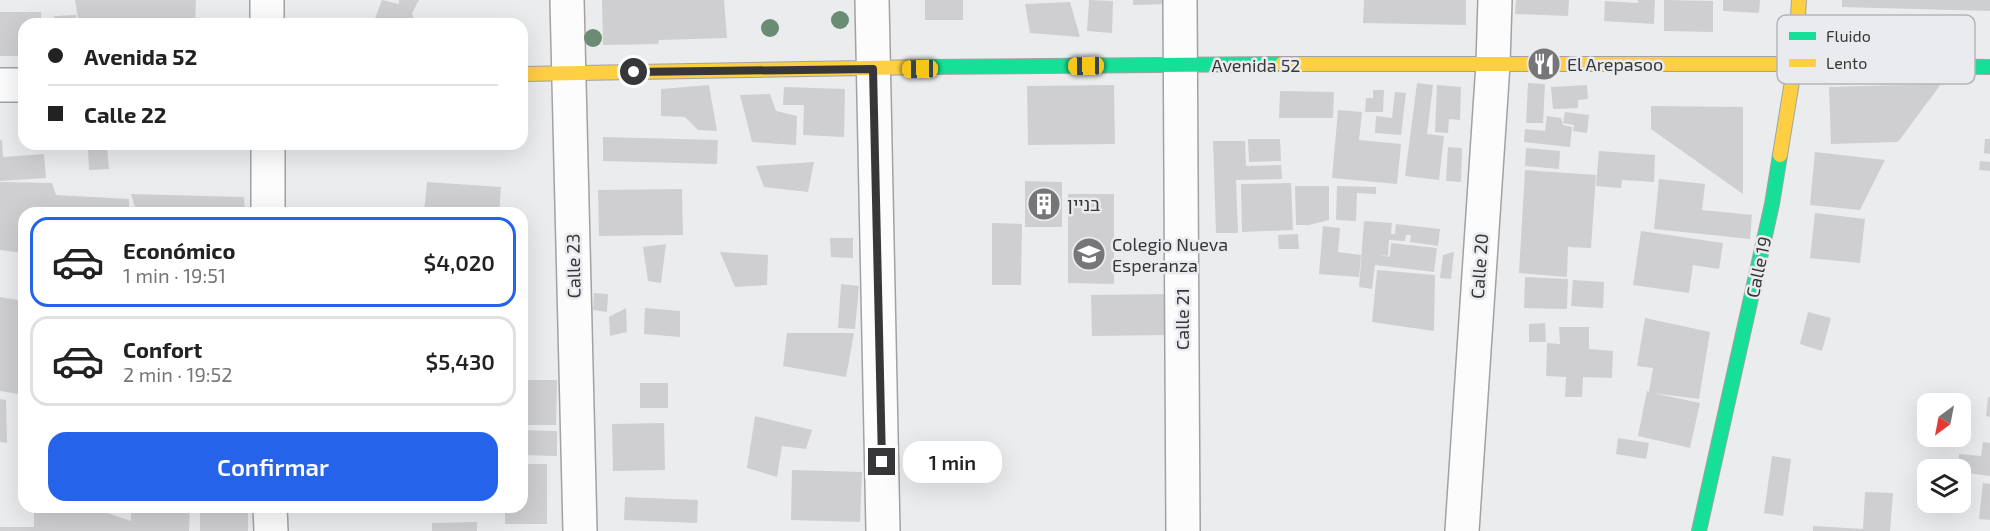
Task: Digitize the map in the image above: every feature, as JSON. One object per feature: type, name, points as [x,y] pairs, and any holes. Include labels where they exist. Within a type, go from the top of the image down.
[{"type":"street","points":[[267,0],[267,18]]},
{"type":"street","name":"Calle 23","points":[[567,0],[580,531]]},
{"type":"street","points":[[872,0],[883,531]]},
{"type":"street","name":"Calle 21","points":[[1180,0],[1183,531]]},
{"type":"street","name":"Calle 20","points":[[1462,531],[1493,64],[1495,0]]},
{"type":"street","name":"Calle 19","points":[[1798,15],[1799,0]]},
{"type":"street","name":"Avenida 52","points":[[528,74],[1180,65],[1777,63]]},
{"type":"street","name":"Avenida 52","points":[[1975,67],[1990,67]]},
{"type":"street","name":"Calle 19","points":[[1699,531],[1772,204],[1792,84]]},
{"type":"street","points":[[0,85],[18,85]]},
{"type":"street","points":[[268,150],[268,207]]},
{"type":"street","points":[[270,513],[271,531]]},
{"type":"building","points":[[75,0],[196,0],[195,18],[78,18]]},
{"type":"building","points":[[382,0],[399,4],[399,0],[419,0],[412,13],[413,18],[375,18]]},
{"type":"building","points":[[602,0],[724,0],[727,38],[659,40],[658,44],[603,45]]},
{"type":"building","points":[[925,0],[963,0],[963,20],[925,20]]},
{"type":"building","points":[[1089,0],[1113,1],[1112,33],[1087,31]]},
{"type":"building","points":[[1133,0],[1170,0],[1171,4],[1133,5]]},
{"type":"building","points":[[1364,0],[1466,0],[1466,25],[1363,23]]},
{"type":"building","points":[[1516,0],[1569,0],[1568,16],[1515,14]]},
{"type":"building","points":[[1638,0],[1655,0],[1654,24],[1604,21],[1605,1],[1638,3]]},
{"type":"building","points":[[1664,0],[1713,1],[1713,32],[1664,31]]},
{"type":"building","points":[[1723,0],[1760,0],[1759,13],[1723,11]]},
{"type":"building","points":[[1842,0],[1990,0],[1990,11],[1842,7]]},
{"type":"building","points":[[1070,2],[1080,37],[1030,33],[1025,4]]},
{"type":"building","points":[[0,12],[41,12],[41,18],[18,18],[18,56],[0,56]]},
{"type":"building","points":[[76,15],[76,18],[54,18],[54,16]]},
{"type":"building","points":[[1417,83],[1433,85],[1427,134],[1444,136],[1439,180],[1405,176]]},
{"type":"building","points":[[1528,83],[1545,84],[1543,123],[1526,123]]},
{"type":"building","points":[[1941,84],[1898,142],[1831,144],[1829,87]]},
{"type":"building","points":[[709,85],[717,131],[698,130],[685,117],[661,116],[661,89]]},
{"type":"building","points":[[1114,85],[1115,144],[1028,145],[1027,86]]},
{"type":"building","points":[[1437,85],[1461,87],[1460,120],[1449,119],[1448,133],[1435,132]]},
{"type":"building","points":[[1587,85],[1588,99],[1578,100],[1578,108],[1553,109],[1551,87]]},
{"type":"building","points":[[784,87],[845,89],[844,137],[803,135],[804,105],[783,105]]},
{"type":"building","points":[[1373,90],[1384,90],[1383,112],[1365,112],[1366,98],[1373,98]]},
{"type":"building","points":[[1280,91],[1334,92],[1333,118],[1279,118]]},
{"type":"building","points":[[1395,92],[1406,93],[1401,135],[1375,133],[1376,116],[1392,118]]},
{"type":"building","points":[[770,94],[776,111],[797,116],[796,145],[752,142],[740,95]]},
{"type":"building","points":[[1651,106],[1743,107],[1743,194],[1651,129]]},
{"type":"building","points":[[1338,110],[1362,112],[1359,140],[1401,144],[1397,184],[1332,178]]},
{"type":"building","points":[[1565,112],[1589,115],[1587,133],[1573,131],[1574,125],[1563,123]]},
{"type":"building","points":[[1547,116],[1561,118],[1563,125],[1572,127],[1570,147],[1524,142],[1525,129],[1545,131]]},
{"type":"building","points":[[603,137],[718,140],[717,164],[603,161]]},
{"type":"building","points":[[1248,139],[1280,139],[1281,161],[1249,162]]},
{"type":"building","points":[[1985,139],[1990,139],[1990,154],[1984,153]]},
{"type":"building","points":[[0,140],[2,140],[3,157],[44,154],[46,178],[0,181]]},
{"type":"building","points":[[1213,141],[1245,141],[1246,166],[1281,165],[1282,179],[1236,180],[1238,233],[1216,233]]},
{"type":"building","points":[[1448,147],[1462,148],[1461,182],[1446,181]]},
{"type":"building","points":[[1526,148],[1560,151],[1559,169],[1525,166]]},
{"type":"building","points":[[88,150],[107,150],[109,169],[89,170]]},
{"type":"building","points":[[1599,151],[1655,155],[1654,182],[1622,180],[1621,188],[1596,186]]},
{"type":"building","points":[[1815,152],[1885,160],[1860,210],[1810,205]]},
{"type":"building","points":[[1980,161],[1990,162],[1990,171],[1979,170]]},
{"type":"building","points":[[814,162],[808,192],[764,187],[756,166]]},
{"type":"building","points":[[1525,170],[1596,175],[1591,248],[1568,247],[1567,277],[1519,273]]},
{"type":"building","points":[[1659,179],[1705,184],[1702,210],[1752,215],[1750,239],[1654,229]]},
{"type":"building","name":"בניין","points":[[1025,181],[1062,182],[1062,227],[1025,227]]},
{"type":"building","points":[[0,182],[52,183],[56,195],[129,199],[129,207],[18,207],[18,252],[0,250]]},
{"type":"building","points":[[427,182],[501,187],[499,207],[425,207]]},
{"type":"building","points":[[1291,183],[1293,230],[1242,232],[1241,184]]},
{"type":"building","points":[[1295,186],[1329,186],[1329,220],[1309,225],[1296,225]]},
{"type":"building","points":[[1337,186],[1376,187],[1376,194],[1357,193],[1356,221],[1336,220]]},
{"type":"building","points":[[682,189],[683,235],[599,236],[598,190]]},
{"type":"building","points":[[131,194],[244,197],[245,207],[135,207]]},
{"type":"building","points":[[1068,194],[1114,194],[1114,284],[1068,283]]},
{"type":"building","points":[[1815,213],[1865,219],[1860,263],[1810,258]]},
{"type":"building","points":[[1364,221],[1392,223],[1391,234],[1395,234],[1396,224],[1440,229],[1438,246],[1410,242],[1411,235],[1406,235],[1405,241],[1389,240],[1388,256],[1375,254],[1390,257],[1391,243],[1437,248],[1434,272],[1375,265],[1372,289],[1359,287]]},
{"type":"building","points":[[992,223],[1022,224],[1021,285],[992,285]]},
{"type":"building","points":[[1323,226],[1340,228],[1338,252],[1361,255],[1359,277],[1319,274]]},
{"type":"building","points":[[1641,231],[1723,243],[1719,269],[1693,265],[1689,293],[1633,285]]},
{"type":"building","points":[[1298,234],[1299,249],[1279,249],[1278,235]]},
{"type":"building","points":[[830,238],[853,238],[853,258],[831,257]]},
{"type":"building","points":[[666,244],[661,283],[648,281],[643,247]]},
{"type":"building","points":[[720,252],[768,255],[767,285],[735,287]]},
{"type":"building","points":[[1454,252],[1451,279],[1440,278],[1443,255]]},
{"type":"building","points":[[1377,270],[1435,275],[1434,331],[1372,322]]},
{"type":"building","points":[[1525,277],[1568,279],[1567,309],[1524,308]]},
{"type":"building","points":[[1573,280],[1604,282],[1603,308],[1571,306]]},
{"type":"building","points":[[841,284],[859,286],[855,329],[838,328]]},
{"type":"building","points":[[594,293],[608,294],[607,312],[593,310]]},
{"type":"building","points":[[1170,294],[1169,335],[1092,336],[1091,295]]},
{"type":"building","points":[[0,297],[18,300],[18,394],[0,391]]},
{"type":"building","points":[[626,308],[627,332],[610,336],[609,317]]},
{"type":"building","points":[[645,308],[680,311],[680,337],[644,334]]},
{"type":"building","points":[[1808,312],[1831,318],[1822,351],[1800,344]]},
{"type":"building","points":[[1645,318],[1710,332],[1699,399],[1653,393],[1700,403],[1690,448],[1638,436],[1653,368],[1637,366]]},
{"type":"building","points":[[1545,323],[1546,342],[1529,342],[1529,324]]},
{"type":"building","points":[[1559,327],[1589,327],[1589,349],[1613,351],[1612,378],[1583,377],[1582,397],[1565,397],[1566,377],[1546,376],[1547,343],[1560,344]]},
{"type":"building","points":[[787,333],[854,333],[846,377],[783,366]]},
{"type":"building","points":[[528,380],[557,380],[556,425],[528,425]]},
{"type":"building","points":[[640,383],[668,383],[668,408],[640,408]]},
{"type":"building","points":[[1988,397],[1990,397],[1990,417],[1986,416]]},
{"type":"building","points":[[0,399],[6,400],[7,443],[0,442]]},
{"type":"building","points":[[755,416],[812,430],[806,449],[782,446],[777,477],[747,468]]},
{"type":"building","points":[[664,423],[665,470],[613,471],[612,424]]},
{"type":"building","points":[[528,430],[557,431],[557,456],[528,455]]},
{"type":"building","points":[[1618,438],[1649,443],[1646,459],[1616,454]]},
{"type":"building","points":[[1983,442],[1990,443],[1990,476],[1971,473],[1971,459],[1959,459],[1959,454],[1981,456]]},
{"type":"building","points":[[1772,456],[1791,459],[1783,516],[1764,513]]},
{"type":"building","points":[[528,464],[547,464],[547,524],[505,524],[505,513],[528,513]]},
{"type":"building","points":[[792,470],[862,472],[860,522],[791,520]]},
{"type":"building","points":[[1983,483],[1990,484],[1990,520],[1979,519]]},
{"type":"building","points":[[1865,492],[1893,493],[1890,531],[1813,531],[1813,526],[1863,529]]},
{"type":"building","points":[[625,497],[698,500],[697,523],[624,520]]},
{"type":"building","points":[[34,513],[108,513],[131,521],[131,513],[190,513],[189,531],[0,531],[0,527],[34,527]]},
{"type":"building","points":[[200,513],[248,513],[248,531],[200,531]]},
{"type":"building","points":[[477,522],[477,531],[432,531],[432,523]]},
{"type":"traffic: fast","points":[[926,67],[1282,64]]},
{"type":"traffic: fast","points":[[1975,67],[1990,67]]},
{"type":"traffic: fast","points":[[1699,531],[1772,204],[1780,155]]},
{"type":"traffic: slow","points":[[1798,15],[1799,0]]},
{"type":"traffic: slow","points":[[1282,64],[1777,64]]},
{"type":"traffic: slow","points":[[528,74],[926,67]]},
{"type":"traffic: slow","points":[[1780,155],[1792,84]]},
{"type":"place","name":"El Arepasoo","points":[[1544,64]]},
{"type":"place","name":"בניין","points":[[1044,204]]},
{"type":"place","name":"Colegio Nueva Esperanza","points":[[1089,254]]},
{"type":"route","points":[[634,72],[873,69],[882,462]]}]
